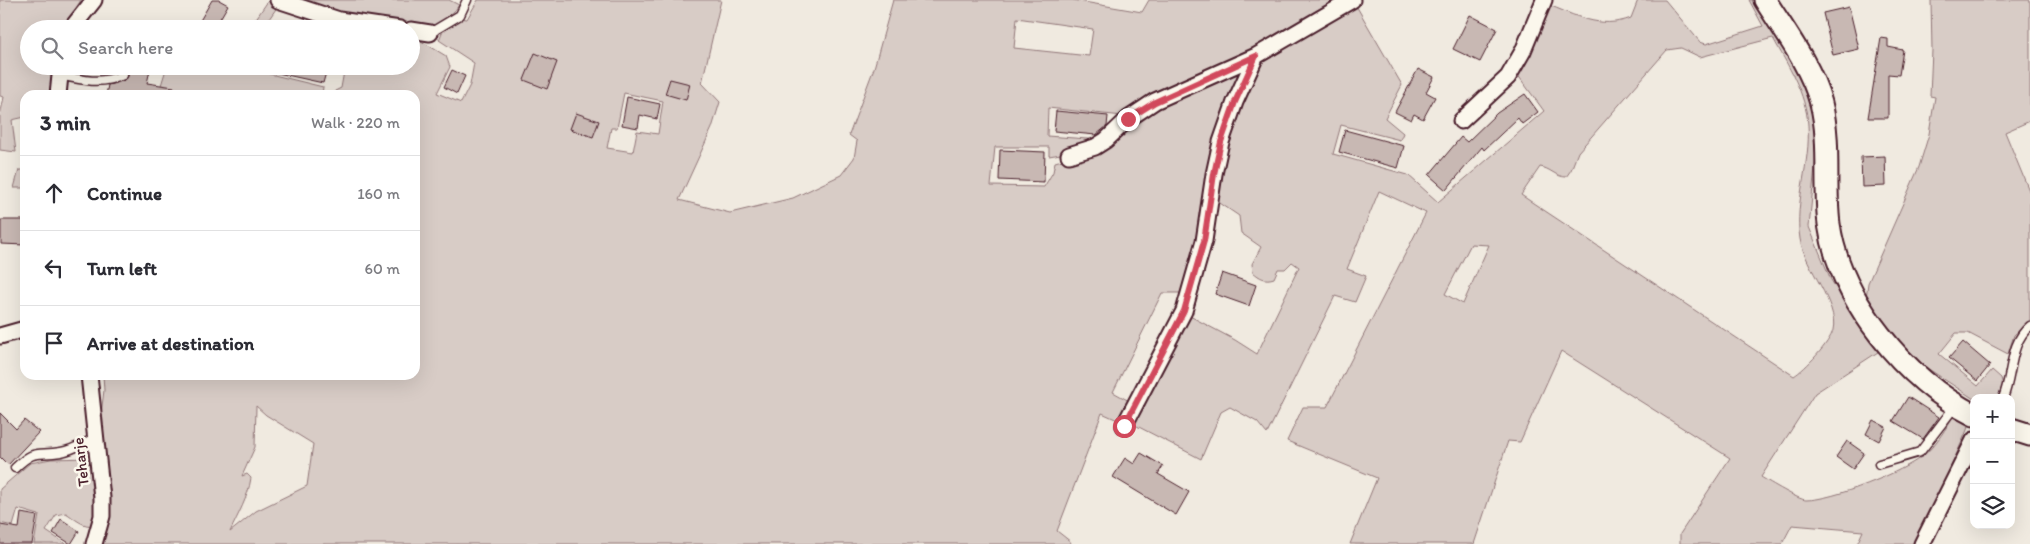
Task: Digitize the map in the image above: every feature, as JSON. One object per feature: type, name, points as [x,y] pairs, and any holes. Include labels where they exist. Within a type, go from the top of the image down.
[{"type":"main road","points":[[1765,0],[1803,60],[1820,101],[1826,126],[1829,224],[1834,247],[1845,274],[1859,302],[1890,346],[1908,366],[1965,410]]},
{"type":"main road","points":[[2015,430],[2030,435]]},
{"type":"street","points":[[78,20],[94,0]]},
{"type":"street","points":[[278,0],[339,20]]},
{"type":"street","points":[[1069,156],[1095,147],[1106,140],[1128,119],[1155,102],[1256,56],[1352,0]]},
{"type":"street","points":[[1461,121],[1508,77],[1523,51],[1544,0]]},
{"type":"street","points":[[420,31],[430,33]]},
{"type":"street","points":[[1124,426],[1184,311],[1204,241],[1221,142],[1235,102],[1256,56]]},
{"type":"street","points":[[58,90],[60,75]]},
{"type":"street","points":[[0,336],[20,330]]},
{"type":"street","name":"Teharje","points":[[89,380],[94,438],[102,498],[102,516],[94,544]]},
{"type":"street","points":[[1922,544],[1970,448]]},
{"type":"lane","points":[[430,33],[460,15],[467,0]]},
{"type":"lane","points":[[75,75],[102,82],[123,76]]},
{"type":"lane","points":[[2005,394],[2019,337],[2030,326]]},
{"type":"lane","points":[[1879,464],[1920,452],[1965,410]]},
{"type":"lane","points":[[14,468],[26,457],[33,454],[62,452],[94,438]]},
{"type":"shaded area","points":[[0,0],[81,0],[69,20],[20,20],[20,75],[52,75],[50,90],[20,90],[20,118],[12,120],[16,152],[0,150],[0,116],[4,97],[0,96]]},
{"type":"shaded area","points":[[299,0],[449,0],[459,5],[443,21],[433,26],[422,28],[420,28],[420,20],[371,20],[339,15]]},
{"type":"shaded area","points":[[478,0],[721,0],[702,83],[720,102],[712,128],[679,200],[730,213],[793,198],[841,175],[854,158],[857,141],[849,135],[874,68],[893,0],[1072,0],[1142,12],[1149,0],[1332,0],[1329,10],[1253,55],[1123,116],[1048,108],[1047,136],[1101,140],[1072,152],[1049,156],[1049,147],[995,147],[991,186],[1044,187],[1053,172],[1055,162],[1080,155],[1143,113],[1235,71],[1240,78],[1185,293],[1162,293],[1113,392],[1131,402],[1122,422],[1102,413],[1057,531],[1071,542],[1070,544],[100,544],[100,423],[103,380],[420,380],[420,90],[337,90],[341,88],[343,75],[420,75],[420,40],[446,56],[450,67],[437,93],[461,103],[470,85],[474,63],[439,40],[443,30],[459,18],[467,19]],"holes":[[[1017,18],[1093,29],[1089,56],[1014,48]],[[624,93],[663,101],[658,134],[637,131],[633,152],[607,148],[611,128],[617,128]],[[256,406],[266,415],[313,444],[307,486],[256,511],[230,532],[248,492],[251,478],[247,474],[242,476],[255,447]]]},
{"type":"shaded area","points":[[1638,0],[1665,0],[1700,42],[1706,44],[1763,26],[1749,0],[1755,0],[1805,83],[1817,129],[1809,227],[1831,280],[1878,352],[1815,393],[1761,477],[1806,500],[1818,499],[1850,490],[1885,477],[1924,455],[1937,441],[1954,415],[1969,422],[1967,430],[1917,544],[1857,544],[1863,531],[1792,525],[1782,544],[1680,544],[1680,534],[1730,458],[1561,351],[1520,442],[1508,441],[1474,544],[1350,544],[1377,478],[1287,441],[1303,407],[1327,407],[1426,213],[1379,191],[1347,269],[1366,276],[1355,302],[1335,296],[1267,434],[1257,422],[1230,407],[1221,412],[1201,459],[1133,424],[1186,314],[1257,354],[1299,267],[1292,262],[1285,269],[1278,269],[1274,278],[1271,279],[1263,278],[1253,272],[1252,264],[1261,247],[1241,233],[1239,216],[1214,199],[1237,107],[1260,64],[1273,50],[1354,2],[1402,85],[1385,118],[1403,133],[1400,140],[1341,125],[1333,154],[1408,175],[1438,202],[1544,111],[1517,74],[1546,4],[1598,22],[1620,21],[1631,18]],"holes":[[[1773,38],[1800,91],[1807,113],[1807,154],[1799,210],[1800,239],[1808,262],[1827,297],[1834,320],[1833,330],[1827,342],[1810,362],[1794,376],[1521,195],[1540,167],[1559,176],[1566,177],[1578,152],[1667,50],[1681,48],[1700,57]],[[1471,244],[1489,245],[1463,304],[1445,294]]]},
{"type":"shaded area","points":[[1931,0],[2030,0],[2030,121],[2005,132],[2030,193],[2030,321],[2014,335],[2008,354],[1968,333],[1956,333],[1939,354],[1978,386],[1992,370],[2001,378],[2003,385],[1999,394],[1970,394],[1970,396],[1924,366],[1885,326],[1866,298],[1868,283],[1919,167],[1929,134],[1935,97],[1930,96],[1932,50]]},
{"type":"shaded area","points":[[268,1],[278,6],[268,20],[255,20]]},
{"type":"shaded area","points":[[164,75],[274,75],[323,87],[323,90],[160,90]]},
{"type":"shaded area","points":[[19,170],[20,170],[20,188],[14,188]]},
{"type":"shaded area","points":[[89,458],[96,505],[94,525],[83,524],[66,513],[56,515],[46,531],[66,544],[34,544],[39,515],[18,509],[13,526],[0,523],[0,489],[30,463],[51,459]]},
{"type":"building","points":[[212,0],[219,0],[228,5],[219,20],[200,20]]},
{"type":"building","points":[[1849,7],[1859,49],[1833,55],[1823,13]]},
{"type":"building","points":[[1470,15],[1497,29],[1480,62],[1453,49]]},
{"type":"building","points":[[1881,38],[1888,39],[1888,47],[1903,50],[1899,75],[1888,74],[1888,118],[1868,118]]},
{"type":"building","points":[[535,53],[557,62],[547,89],[524,80]]},
{"type":"building","points":[[1418,69],[1434,77],[1426,92],[1435,97],[1423,119],[1414,114],[1411,120],[1395,112]]},
{"type":"building","points":[[452,70],[465,76],[457,94],[444,87]]},
{"type":"building","points":[[149,75],[147,83],[174,87],[174,90],[107,90],[108,85],[125,80],[128,76]]},
{"type":"building","points":[[287,75],[325,75],[323,83]]},
{"type":"building","points":[[670,79],[690,84],[686,100],[665,94]]},
{"type":"building","points":[[1525,94],[1538,112],[1522,124],[1518,118],[1484,150],[1482,147],[1446,190],[1429,175],[1461,137],[1467,142],[1497,113]]},
{"type":"building","points":[[627,97],[660,104],[657,119],[640,115],[638,128],[622,125]]},
{"type":"building","points":[[1056,111],[1108,116],[1107,126],[1096,135],[1054,131]]},
{"type":"building","points":[[576,113],[599,121],[593,137],[570,129]]},
{"type":"building","points":[[1345,130],[1404,146],[1398,168],[1339,152]]},
{"type":"building","points":[[1000,150],[1045,152],[1044,182],[999,180]]},
{"type":"building","points":[[1885,156],[1886,186],[1862,187],[1861,157]]},
{"type":"building","points":[[1,220],[20,220],[20,245],[1,244]]},
{"type":"building","points":[[1222,273],[1256,285],[1249,306],[1215,294]]},
{"type":"building","points":[[1963,342],[1990,365],[1977,381],[1949,358]]},
{"type":"building","points":[[1908,397],[1939,417],[1923,439],[1893,421]]},
{"type":"building","points":[[0,413],[16,429],[24,420],[39,432],[8,465],[0,457]]},
{"type":"building","points":[[1873,420],[1886,427],[1879,441],[1866,434]]},
{"type":"building","points":[[1847,441],[1864,453],[1853,469],[1836,457]]},
{"type":"building","points":[[1141,453],[1163,466],[1158,474],[1189,492],[1176,515],[1113,477],[1125,458],[1134,464]]},
{"type":"building","points":[[21,513],[37,516],[32,544],[0,544],[0,525],[19,528]]},
{"type":"building","points":[[61,519],[79,531],[71,544],[53,533]]},
{"type":"route","points":[[1124,426],[1184,311],[1204,241],[1221,142],[1235,102],[1256,56],[1155,102],[1128,119]]}]
